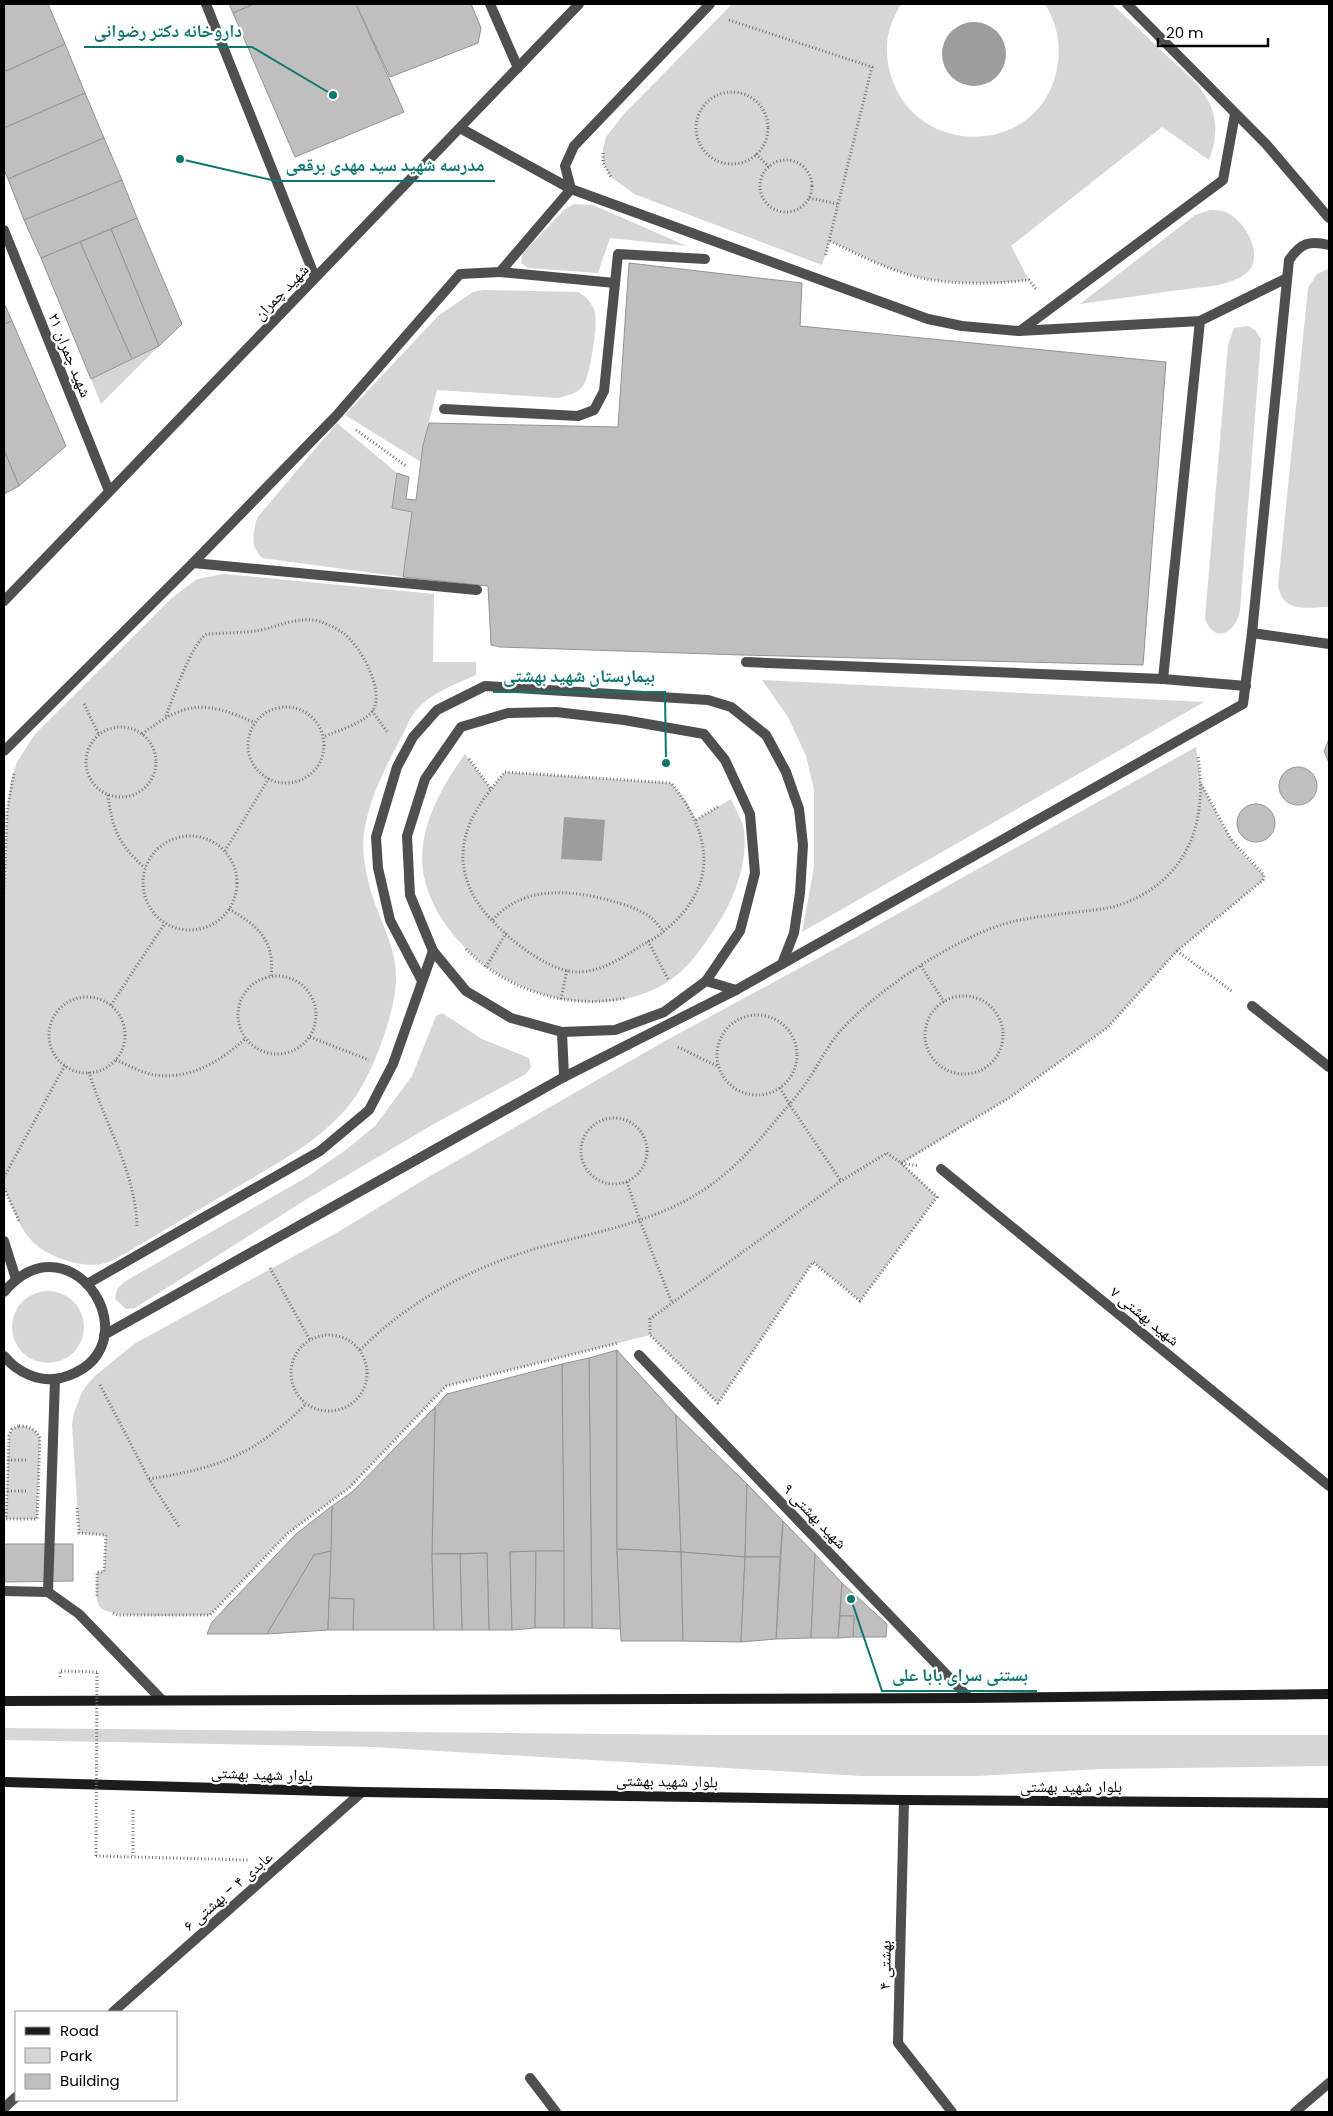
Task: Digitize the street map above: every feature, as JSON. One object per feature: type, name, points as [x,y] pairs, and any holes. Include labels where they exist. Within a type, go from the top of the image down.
[{"type":"main road","points":[[4,1701],[969,1698],[1328,1694]]},
{"type":"main road","name":"بلوار شهید بهشتی","points":[[4,1782],[362,1792],[904,1800],[1329,1803]]},
{"type":"street","points":[[206,4],[316,277]]},
{"type":"street","points":[[490,4],[518,68]]},
{"type":"street","name":"شهید چمران","points":[[4,601],[579,4]]},
{"type":"street","points":[[571,189],[565,166],[574,146],[710,4]]},
{"type":"street","points":[[1127,4],[1266,144],[1329,218]]},
{"type":"street","points":[[1019,331],[1223,180],[1235,114]]},
{"type":"street","points":[[460,128],[571,189],[928,319],[962,326],[1019,331],[1200,322],[1287,278]]},
{"type":"street","points":[[500,272],[571,189]]},
{"type":"street","name":"شهید چمران ۲۱","points":[[4,230],[109,491]]},
{"type":"street","points":[[104,1335],[564,1077],[736,990],[1243,704],[1252,633],[1289,260],[1297,248],[1308,243],[1329,245]]},
{"type":"street","points":[[444,409],[578,416],[594,410],[604,392],[618,254],[705,259]]},
{"type":"street","points":[[4,751],[194,563],[336,416],[460,274],[500,272],[615,284]]},
{"type":"street","points":[[1164,679],[1200,322]]},
{"type":"street","points":[[194,563],[477,590]]},
{"type":"street","points":[[1252,633],[1329,644]]},
{"type":"street","points":[[746,662],[1164,679],[1246,686]]},
{"type":"street","points":[[422,981],[390,920],[378,868],[376,837],[398,766],[413,738],[438,710],[485,686],[708,700],[731,707],[766,735],[786,772],[799,809],[803,845],[800,893],[794,933],[782,964]]},
{"type":"street","points":[[556,712],[624,720],[704,734],[725,760],[750,814],[755,874],[740,931],[706,981],[664,1012],[615,1030],[562,1032],[511,1018],[466,990],[432,951],[410,895],[407,836],[425,779],[461,727],[508,713],[556,712]]},
{"type":"street","points":[[87,1284],[320,1151],[368,1110],[393,1064],[432,951]]},
{"type":"street","points":[[706,981],[736,990]]},
{"type":"street","points":[[1252,1006],[1329,1067]]},
{"type":"street","points":[[562,1032],[564,1077]]},
{"type":"street","name":"شهید بهشتی ۷","points":[[941,1169],[1329,1486]]},
{"type":"street","points":[[4,1241],[16,1279]]},
{"type":"street","points":[[4,1292],[16,1279],[31,1271],[49,1268],[66,1270],[82,1278],[95,1292],[104,1309],[104,1335],[100,1347],[90,1363],[74,1374],[56,1379],[36,1378],[19,1370],[4,1356]]},
{"type":"street","name":"شهید بهشتی ۹","points":[[639,1355],[969,1698]]},
{"type":"street","points":[[48,1592],[56,1379]]},
{"type":"street","points":[[4,1591],[48,1592],[79,1614],[161,1700]]},
{"type":"street","name":"عابدی ۴ - بهشتی ۶","points":[[114,2011],[362,1792]]},
{"type":"street","name":"بهشتی ۴","points":[[904,1800],[898,2043],[952,2112]]},
{"type":"street","points":[[530,2078],[556,2112]]},
{"type":"street","points":[[1295,2112],[1329,2083]]},
{"type":"street","points":[[4,2108],[15,2098]]},
{"type":"path","points":[[727,19],[872,67],[830,241],[822,265]]},
{"type":"path","points":[[732,92],[743,94],[753,100],[761,108],[766,118],[768,129],[766,140],[756,154],[740,163],[728,164],[717,161],[706,154],[696,132],[696,120],[701,108],[720,94],[732,92]]},
{"type":"path","points":[[756,154],[769,167]]},
{"type":"path","points":[[780,160],[789,160],[797,162],[810,174],[812,182],[809,198],[796,210],[788,212],[772,207],[762,194],[760,185],[762,177],[769,167],[780,160]]},
{"type":"path","points":[[809,198],[838,204]]},
{"type":"path","points":[[830,241],[885,266],[927,279],[996,284],[1029,280]]},
{"type":"path","points":[[336,416],[406,466]]},
{"type":"path","points":[[166,716],[194,649],[202,636],[207,634],[258,631],[311,620],[334,628],[351,640],[374,680],[377,692],[376,702],[372,711],[365,718],[323,737]]},
{"type":"path","points":[[82,700],[99,735]]},
{"type":"path","points":[[286,707],[298,709],[318,725],[323,737],[324,750],[320,762],[312,773],[301,780],[288,783],[275,782],[256,768],[250,758],[248,746],[250,734],[255,723],[263,715],[274,709],[286,707]]},
{"type":"path","points":[[142,734],[166,716],[183,709],[220,709],[255,723]]},
{"type":"path","points":[[372,711],[390,736]]},
{"type":"path","points":[[121,727],[132,729],[142,734],[150,742],[154,752],[156,763],[154,774],[141,791],[130,796],[108,795],[98,788],[90,778],[86,767],[86,755],[91,744],[99,735],[110,729],[121,727]]},
{"type":"path","points":[[360,1350],[396,1318],[457,1279],[486,1266],[537,1249],[640,1221],[673,1207],[717,1182],[762,1138],[790,1105],[836,1037],[877,998],[899,980],[921,966],[967,940],[1012,922],[1113,907],[1145,894],[1176,867],[1188,846],[1198,820],[1201,806],[1201,783],[1197,753]]},
{"type":"path","points":[[466,754],[491,789]]},
{"type":"path","points":[[4,893],[7,810],[14,772]]},
{"type":"path","points":[[505,772],[671,783],[687,802],[696,820],[703,841],[705,859],[701,880],[695,896],[683,913],[664,932],[615,962],[598,968],[579,972],[567,970],[541,960],[520,947],[493,920],[473,895],[466,877],[462,855],[466,832],[476,808],[505,772]]},
{"type":"path","points":[[224,851],[269,778]]},
{"type":"path","points":[[902,1163],[1009,1098],[1107,1028],[1177,951],[1263,880],[1264,875],[1232,841],[1201,783]]},
{"type":"path","points":[[108,795],[112,824],[119,840],[130,855],[145,868]]},
{"type":"path","points":[[696,820],[724,804]]},
{"type":"path","points":[[193,836],[208,839],[224,851],[232,859],[237,874],[237,890],[230,909],[223,917],[210,926],[195,930],[179,929],[165,923],[153,912],[146,899],[143,883],[145,868],[152,854],[164,844],[178,837],[193,836]]},
{"type":"path","points":[[493,920],[498,913],[528,897],[550,892],[574,893],[630,906],[650,917],[664,932]]},
{"type":"path","points":[[230,909],[246,918],[259,930],[270,947],[271,976]]},
{"type":"path","points":[[111,1005],[165,923]]},
{"type":"path","points":[[486,967],[506,933]]},
{"type":"path","points":[[648,942],[669,980]]},
{"type":"path","points":[[461,944],[486,967],[511,982],[561,999],[605,1001],[631,996]]},
{"type":"path","points":[[1177,951],[1252,1006]]},
{"type":"path","points":[[921,966],[944,1002]]},
{"type":"path","points":[[561,999],[567,970]]},
{"type":"path","points":[[664,983],[675,974]]},
{"type":"path","points":[[271,976],[284,976],[297,981],[307,990],[314,1001],[316,1013],[315,1026],[310,1037],[291,1052],[278,1055],[266,1053],[255,1048],[239,1028],[237,1014],[240,1001],[247,989],[257,980],[271,976]]},
{"type":"path","points":[[88,996],[100,999],[111,1005],[122,1020],[125,1038],[122,1050],[116,1060],[106,1068],[88,1072],[69,1069],[59,1061],[52,1050],[49,1038],[50,1025],[55,1013],[64,1004],[76,998],[88,996]]},
{"type":"path","points":[[961,996],[974,997],[986,1002],[995,1010],[1002,1021],[1003,1046],[997,1058],[989,1067],[978,1073],[964,1075],[951,1073],[939,1066],[930,1056],[925,1043],[925,1029],[929,1016],[944,1002],[949,998],[961,996]]},
{"type":"path","points":[[770,1016],[781,1022],[796,1042],[798,1055],[796,1067],[790,1078],[780,1088],[769,1093],[757,1095],[743,1092],[731,1085],[720,1068],[718,1048],[723,1035],[731,1024],[744,1017],[770,1016]]},
{"type":"path","points":[[310,1037],[374,1062]]},
{"type":"path","points":[[116,1060],[154,1075],[172,1076],[212,1065],[246,1039]]},
{"type":"path","points":[[672,1045],[720,1068]]},
{"type":"path","points":[[4,1177],[66,1065]]},
{"type":"path","points":[[88,1072],[98,1102],[128,1171],[135,1196],[138,1236]]},
{"type":"path","points":[[780,1088],[841,1182]]},
{"type":"path","points":[[611,1118],[622,1119],[640,1130],[646,1140],[648,1151],[646,1162],[641,1171],[626,1182],[612,1185],[602,1182],[592,1176],[585,1168],[581,1146],[591,1127],[600,1121],[611,1118]]},
{"type":"path","points":[[887,1153],[902,1163],[937,1197],[860,1301],[813,1262],[718,1403],[650,1335],[650,1319],[841,1182],[887,1153]]},
{"type":"path","points":[[626,1182],[672,1303]]},
{"type":"path","points":[[270,1267],[310,1340]]},
{"type":"path","points":[[321,1335],[334,1335],[346,1338],[360,1350],[368,1368],[367,1382],[362,1393],[354,1403],[343,1409],[330,1412],[318,1410],[306,1404],[297,1395],[292,1384],[290,1371],[293,1358],[300,1348],[310,1340],[321,1335]]},
{"type":"path","points":[[641,1338],[650,1335]]},
{"type":"path","points":[[111,1612],[118,1615],[210,1615],[288,1533],[349,1488],[446,1386],[622,1342]]},
{"type":"path","points":[[99,1384],[149,1479],[180,1528]]},
{"type":"path","points":[[149,1479],[203,1469],[226,1462],[247,1452],[282,1426],[306,1404]]},
{"type":"path","points":[[6,1460],[39,1460],[40,1438],[36,1432],[25,1426],[18,1426],[12,1429],[9,1436],[6,1460],[5,1491],[6,1519],[37,1519]]},
{"type":"path","points":[[5,1491],[38,1491]]},
{"type":"path","points":[[77,1504],[79,1533],[106,1535],[104,1572],[96,1572],[98,1604]]},
{"type":"path","points":[[60,1672],[97,1672],[96,1856],[285,1860]]},
{"type":"path","points":[[133,1785],[133,1856]]},
{"type":"green space","points":[[732,4],[901,4],[890,28],[887,54],[891,76],[904,103],[925,122],[949,133],[975,137],[1002,132],[1025,120],[1044,101],[1056,73],[1059,55],[1056,29],[1045,4],[1112,4],[1197,84],[1204,93],[1215,120],[1215,139],[1209,160],[1162,127],[1011,246],[1029,280],[998,283],[966,283],[919,277],[885,266],[830,241],[822,265],[634,194],[610,176],[603,163],[603,149],[606,137],[623,115]]},
{"type":"green space","points":[[574,204],[593,205],[687,246],[610,238],[598,273],[528,268],[521,263],[522,254],[564,210]]},
{"type":"green space","points":[[1210,210],[1223,211],[1233,216],[1246,230],[1254,249],[1254,259],[1251,267],[1245,274],[1230,282],[1214,286],[1080,304],[1195,215]]},
{"type":"green space","points":[[1328,269],[1329,607],[1304,608],[1291,605],[1285,601],[1278,586],[1308,288],[1317,274]]},
{"type":"green space","points":[[483,290],[578,292],[591,303],[596,319],[593,350],[586,381],[581,389],[558,398],[437,390],[423,445],[421,462],[345,415],[439,315],[473,292]]},
{"type":"green space","points":[[1248,326],[1255,330],[1261,339],[1240,610],[1238,618],[1230,630],[1219,633],[1214,632],[1209,627],[1205,619],[1228,345],[1234,328]]},
{"type":"green space","points":[[159,346],[101,404],[91,379]]},
{"type":"green space","points":[[337,423],[397,473],[392,508],[412,512],[403,577],[262,558],[256,549],[254,535],[257,518]]},
{"type":"green space","points":[[224,574],[434,594],[433,662],[476,662],[476,675],[435,695],[415,712],[392,755],[371,802],[363,840],[365,867],[371,892],[389,939],[396,975],[393,1003],[384,1035],[366,1080],[359,1091],[335,1121],[288,1157],[116,1259],[96,1265],[76,1263],[54,1256],[30,1239],[18,1221],[4,1188],[4,893],[7,811],[11,781],[17,762],[35,734],[173,597],[197,579]]},
{"type":"green space","points":[[762,680],[1204,702],[802,932],[814,867],[814,790],[806,756],[788,717]]},
{"type":"green space","points":[[1196,747],[1201,783],[1223,826],[1242,854],[1264,875],[1263,880],[1177,951],[1107,1028],[1009,1098],[902,1163],[937,1197],[860,1301],[813,1262],[718,1403],[650,1335],[446,1386],[349,1488],[288,1533],[210,1615],[119,1614],[100,1607],[96,1595],[97,1572],[104,1572],[106,1535],[79,1533],[72,1424],[82,1392],[87,1385],[95,1376],[134,1344],[338,1232],[425,1179],[665,1041],[842,945]]},
{"type":"green space","points":[[465,754],[491,789],[505,772],[671,783],[687,802],[696,820],[731,799],[741,819],[744,831],[745,842],[740,876],[732,898],[722,917],[702,947],[679,974],[659,987],[630,998],[600,1002],[570,1000],[540,993],[511,981],[485,965],[462,945],[443,921],[433,904],[426,885],[422,856],[425,834],[438,797]]},
{"type":"green space","points":[[442,1013],[482,1039],[529,1058],[531,1067],[526,1074],[432,1125],[307,1199],[135,1308],[126,1309],[115,1299],[117,1289],[124,1282],[307,1177],[347,1149],[375,1126],[412,1076],[436,1016]]},
{"type":"green space","points":[[55,1291],[74,1301],[82,1313],[84,1327],[82,1341],[74,1353],[62,1361],[41,1363],[22,1353],[14,1341],[12,1320],[22,1301],[34,1293]]},
{"type":"green space","points":[[19,1426],[31,1429],[40,1438],[37,1519],[6,1519],[9,1436],[12,1429]]},
{"type":"green space","points":[[4,1728],[716,1735],[1329,1735],[1329,1766],[1100,1769],[978,1776],[861,1776],[373,1747],[4,1740]]},
{"type":"shaded area","points":[[974,22],[986,25],[997,31],[1003,42],[1006,54],[1003,66],[997,77],[986,83],[974,86],[962,83],[951,77],[945,66],[942,54],[945,42],[951,31],[962,25]]},
{"type":"shaded area","points":[[564,817],[605,820],[602,861],[561,859]]},
{"type":"building","points":[[4,4],[48,4],[65,44],[4,72]]},
{"type":"building","points":[[229,4],[254,4],[233,13]]},
{"type":"building","points":[[254,4],[356,4],[404,112],[295,157],[233,13]]},
{"type":"building","points":[[356,4],[471,4],[481,28],[478,43],[390,77]]},
{"type":"building","points":[[65,44],[85,93],[4,128],[4,72]]},
{"type":"building","points":[[85,93],[104,138],[8,179],[4,170],[4,128]]},
{"type":"building","points":[[104,138],[122,180],[24,220],[8,179]]},
{"type":"building","points":[[122,180],[137,218],[41,258],[24,220]]},
{"type":"building","points":[[137,218],[182,324],[159,346],[111,229]]},
{"type":"building","points":[[111,229],[159,346],[132,359],[80,242]]},
{"type":"building","points":[[80,242],[132,359],[91,379],[41,258]]},
{"type":"building","points":[[629,263],[802,283],[800,326],[1166,362],[1143,665],[500,647],[491,645],[488,586],[403,577],[412,512],[392,508],[397,473],[409,477],[406,499],[416,500],[423,445],[429,423],[618,427]]},
{"type":"building","points":[[4,303],[12,321],[4,324]]},
{"type":"building","points":[[12,321],[66,446],[19,486],[4,450],[4,324]]},
{"type":"building","points":[[4,450],[19,486],[4,494]]},
{"type":"building","points":[[1329,739],[1329,763],[1324,751]]},
{"type":"building","points":[[1298,767],[1311,773],[1317,786],[1311,799],[1298,805],[1285,799],[1279,786],[1285,773]]},
{"type":"building","points":[[1256,804],[1269,810],[1275,823],[1269,836],[1256,842],[1243,836],[1237,823],[1243,810]]},
{"type":"building","points":[[617,1350],[617,1549],[621,1629],[592,1628],[589,1358]]},
{"type":"building","points":[[617,1350],[676,1415],[681,1552],[617,1549]]},
{"type":"building","points":[[589,1358],[592,1628],[564,1628],[562,1364]]},
{"type":"building","points":[[562,1364],[564,1551],[510,1552],[512,1630],[489,1630],[487,1553],[432,1554],[435,1407],[447,1394]]},
{"type":"building","points":[[435,1407],[432,1554],[434,1630],[353,1630],[354,1599],[329,1598],[332,1506],[352,1492]]},
{"type":"building","points":[[676,1415],[747,1484],[745,1557],[681,1552]]},
{"type":"building","points":[[747,1484],[783,1521],[780,1557],[745,1557]]},
{"type":"building","points":[[332,1506],[331,1551],[314,1555],[267,1634],[207,1634],[212,1622],[296,1534]]},
{"type":"building","points":[[783,1521],[815,1554],[811,1638],[776,1639]]},
{"type":"building","points":[[4,1544],[73,1544],[73,1581],[5,1582]]},
{"type":"building","points":[[617,1549],[681,1552],[683,1641],[621,1641]]},
{"type":"building","points":[[331,1551],[328,1630],[267,1634],[314,1555]]},
{"type":"building","points":[[536,1551],[535,1628],[512,1630],[510,1552]]},
{"type":"building","points":[[536,1551],[564,1551],[564,1628],[535,1628]]},
{"type":"building","points":[[681,1552],[745,1557],[741,1642],[683,1641]]},
{"type":"building","points":[[487,1553],[489,1630],[462,1630],[460,1554]]},
{"type":"building","points":[[432,1554],[460,1554],[462,1630],[434,1630]]},
{"type":"building","points":[[815,1554],[842,1583],[838,1638],[811,1638]]},
{"type":"building","points":[[745,1557],[780,1557],[776,1639],[741,1642]]},
{"type":"building","points":[[842,1583],[887,1624],[886,1637],[853,1637],[854,1616],[840,1616]]},
{"type":"building","points":[[329,1598],[354,1599],[353,1630],[328,1630]]},
{"type":"building","points":[[840,1616],[854,1616],[853,1637],[838,1638]]},
{"type":"place","name":"داروخانه دکتر رضوانی","points":[[333,95]]},
{"type":"place","name":"مدرسه شهید سید مهدی برقعی","points":[[180,159]]},
{"type":"place","name":"بیمارستان شهید بهشتی","points":[[666,763]]},
{"type":"place","name":"بستنی سرای بابا علی","points":[[851,1599]]}]
